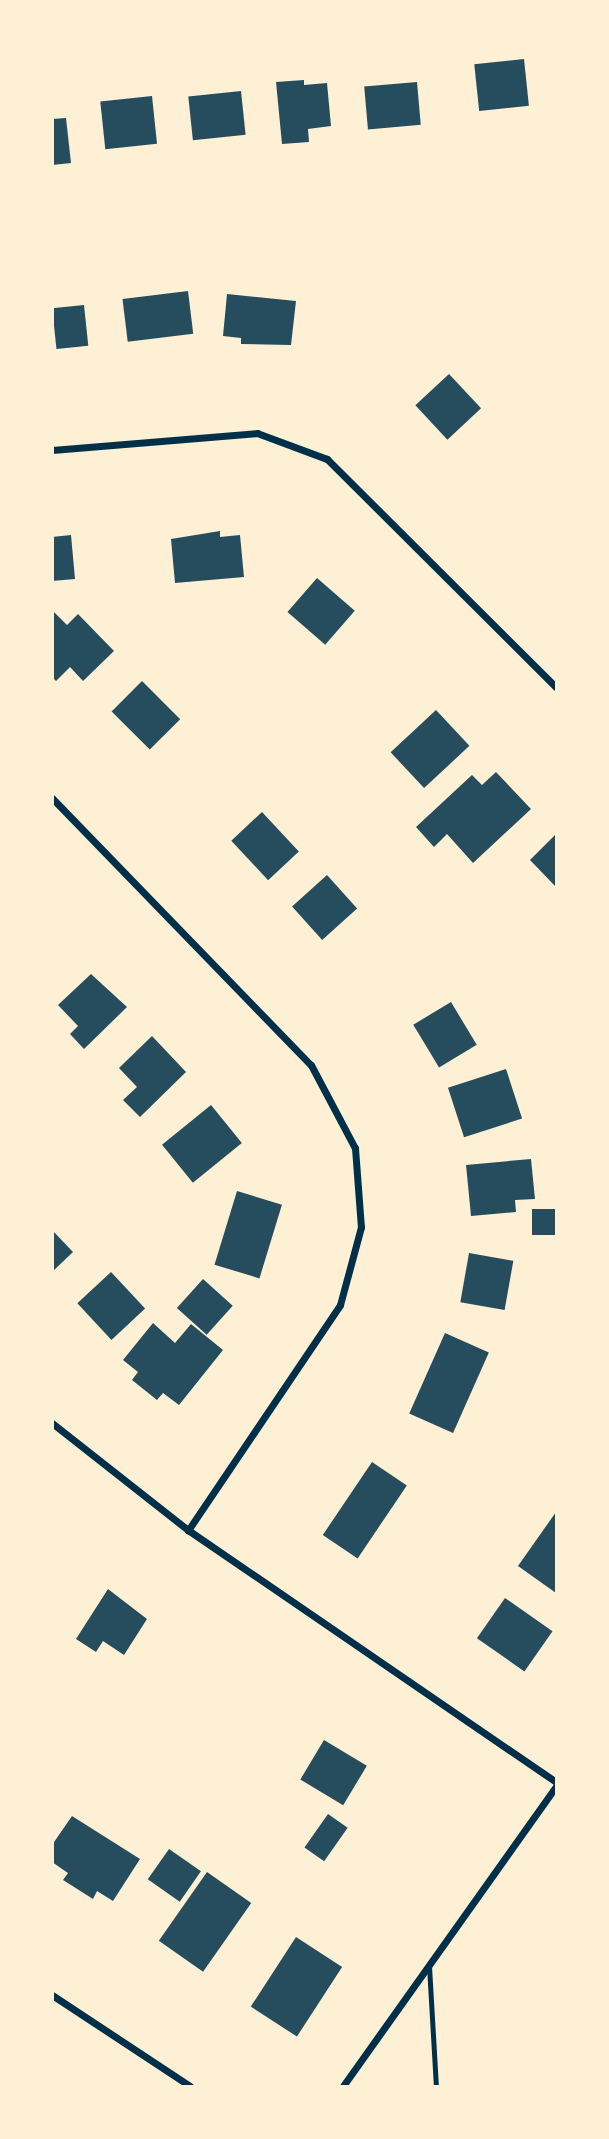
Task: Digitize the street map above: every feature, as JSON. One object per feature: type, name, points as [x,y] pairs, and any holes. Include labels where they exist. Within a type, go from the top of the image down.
[{"type":"street","points":[[52,450],[218,432],[257,433],[315,453],[352,478],[556,687]]},
{"type":"street","points":[[52,798],[311,1065],[355,1147],[361,1227],[340,1305],[188,1530]]},
{"type":"street","points":[[52,1423],[188,1530],[556,1784],[344,2087]]},
{"type":"street","points":[[52,1995],[190,2087]]},
{"type":"lane","points":[[429,1966],[436,2087]]},
{"type":"building","points":[[524,59],[529,106],[479,111],[474,64]]},
{"type":"building","points":[[304,80],[304,85],[327,83],[331,126],[308,129],[309,142],[282,144],[276,82]]},
{"type":"building","points":[[417,82],[421,125],[368,129],[364,87]]},
{"type":"building","points":[[241,91],[246,135],[193,140],[188,97]]},
{"type":"building","points":[[152,96],[157,144],[105,149],[100,101]]},
{"type":"building","points":[[66,118],[71,163],[52,165],[52,119]]},
{"type":"building","points":[[188,291],[193,334],[128,342],[122,299]]},
{"type":"building","points":[[227,294],[296,301],[291,345],[241,344],[241,338],[223,336]]},
{"type":"building","points":[[84,305],[88,346],[56,349],[52,308]]},
{"type":"building","points":[[449,374],[481,408],[447,440],[415,405]]},
{"type":"building","points":[[220,531],[220,537],[240,535],[244,577],[175,583],[171,539]]},
{"type":"building","points":[[71,535],[75,579],[52,581],[52,537]]},
{"type":"building","points":[[317,578],[355,611],[325,645],[287,612]]},
{"type":"building","points":[[52,610],[67,625],[78,614],[114,651],[83,681],[70,667],[56,681],[52,677]]},
{"type":"building","points":[[142,681],[180,719],[150,750],[112,711]]},
{"type":"building","points":[[436,710],[469,746],[424,788],[391,752]]},
{"type":"building","points":[[496,772],[531,809],[473,863],[447,834],[434,847],[416,827],[472,775],[482,785]]},
{"type":"building","points":[[262,812],[299,851],[268,880],[231,841]]},
{"type":"building","points":[[556,834],[556,887],[530,860]]},
{"type":"building","points":[[327,875],[357,908],[322,940],[292,906]]},
{"type":"building","points":[[91,974],[127,1007],[84,1049],[70,1034],[78,1026],[58,1005]]},
{"type":"building","points":[[451,1002],[477,1045],[439,1068],[413,1025]]},
{"type":"building","points":[[152,1036],[186,1072],[140,1117],[123,1100],[137,1087],[119,1068]]},
{"type":"building","points":[[506,1069],[522,1118],[464,1137],[448,1088]]},
{"type":"building","points":[[211,1105],[242,1143],[193,1183],[162,1145]]},
{"type":"building","points":[[531,1159],[535,1199],[515,1200],[516,1212],[471,1216],[466,1165]]},
{"type":"building","points":[[237,1191],[282,1205],[259,1278],[214,1265]]},
{"type":"building","points":[[532,1209],[556,1209],[556,1235],[532,1235]]},
{"type":"building","points":[[52,1230],[73,1252],[52,1272]]},
{"type":"building","points":[[469,1253],[513,1261],[505,1310],[460,1302]]},
{"type":"building","points":[[111,1272],[145,1309],[111,1340],[77,1303]]},
{"type":"building","points":[[203,1279],[233,1306],[207,1335],[177,1308]]},
{"type":"building","points":[[153,1323],[175,1343],[191,1324],[223,1350],[179,1405],[163,1393],[157,1400],[132,1380],[138,1372],[123,1360]]},
{"type":"building","points":[[445,1333],[489,1353],[453,1433],[409,1413]]},
{"type":"building","points":[[372,1462],[407,1485],[358,1558],[323,1535]]},
{"type":"building","points":[[556,1512],[556,1593],[518,1566]]},
{"type":"building","points":[[108,1589],[147,1619],[124,1655],[103,1641],[96,1652],[76,1639]]},
{"type":"building","points":[[505,1598],[553,1631],[524,1671],[477,1638]]},
{"type":"building","points":[[324,1740],[367,1766],[343,1805],[300,1779]]},
{"type":"building","points":[[328,1814],[348,1828],[324,1861],[304,1848]]},
{"type":"building","points":[[72,1816],[140,1859],[113,1901],[97,1891],[93,1899],[63,1880],[68,1873],[52,1862],[52,1845]]},
{"type":"building","points":[[169,1849],[201,1871],[180,1902],[148,1879]]},
{"type":"building","points":[[207,1872],[251,1903],[203,1972],[159,1941]]},
{"type":"building","points":[[296,1937],[342,1967],[297,2037],[251,2007]]}]
